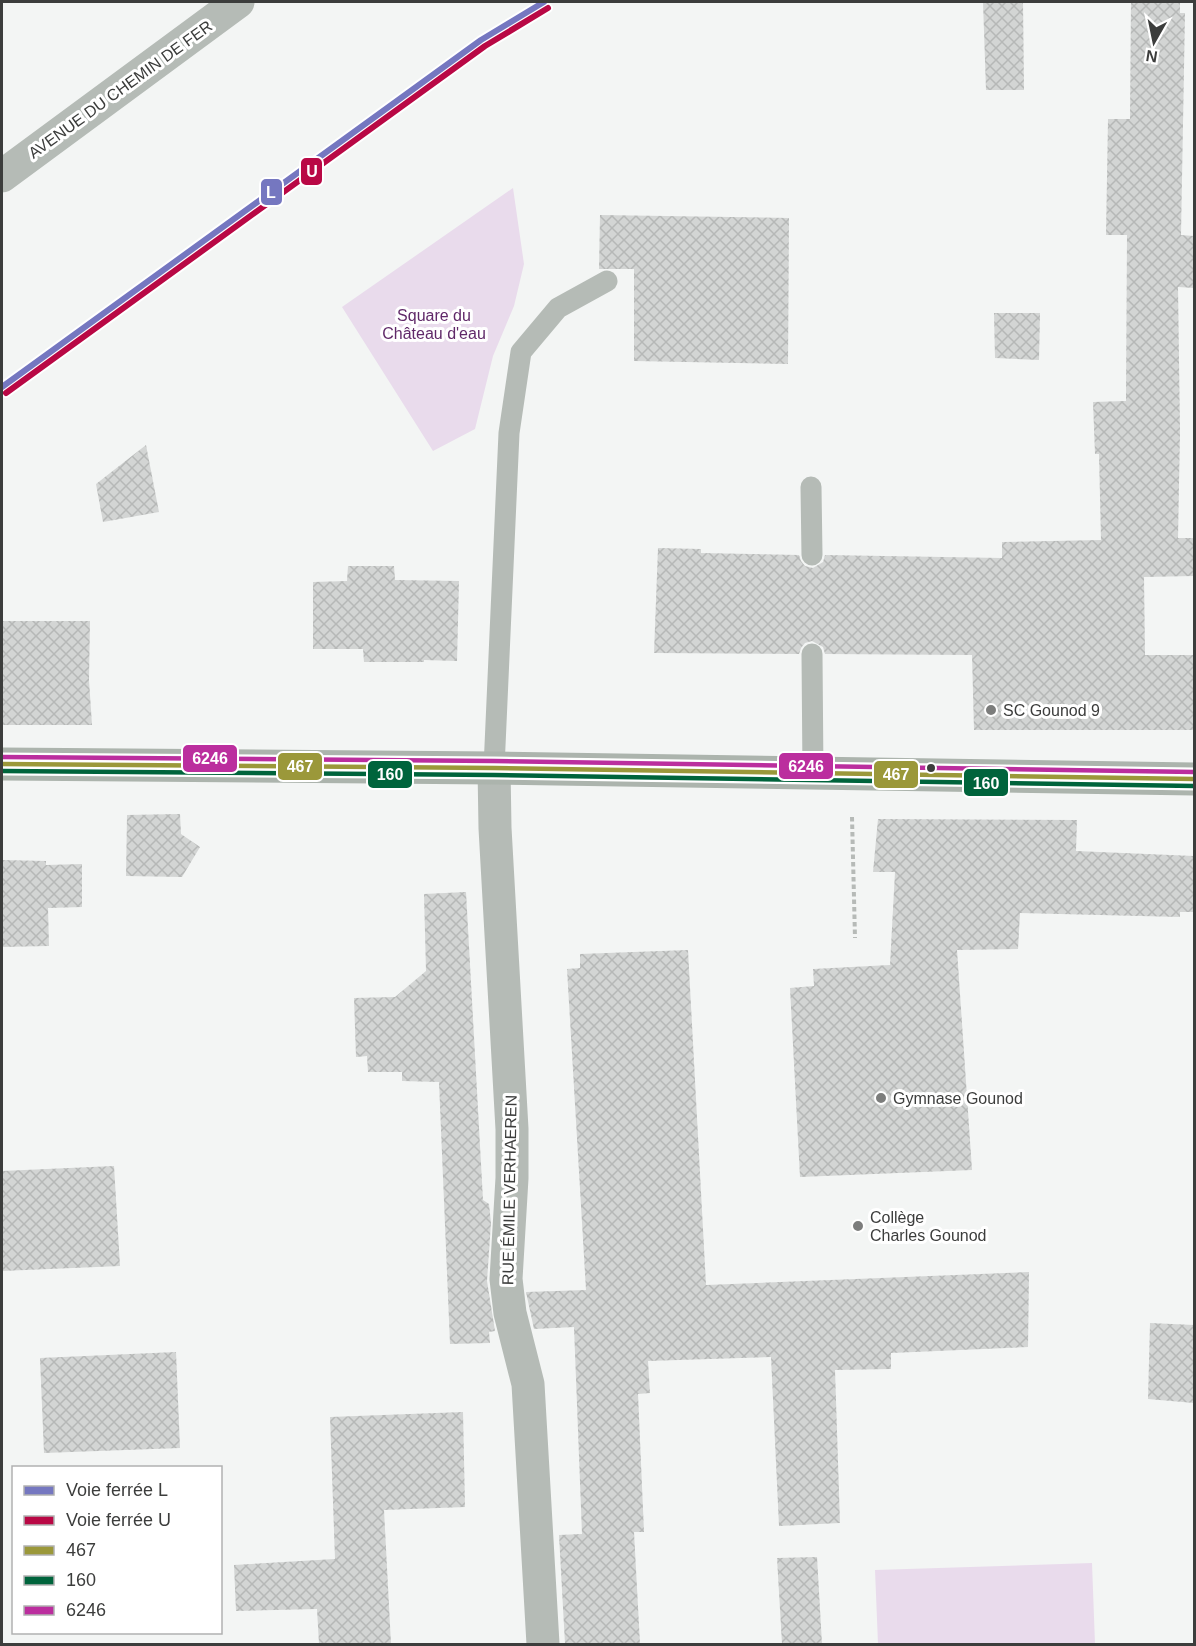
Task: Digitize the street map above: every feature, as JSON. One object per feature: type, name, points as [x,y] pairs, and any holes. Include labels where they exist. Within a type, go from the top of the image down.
[{"type":"main road","points":[[2,764],[494,768],[1194,779]]},
{"type":"street","name":"AVENUE DU CHEMIN DE FER","points":[[2,176],[238,2]]},
{"type":"street","name":"RUE ÉMILE VERHAEREN","points":[[494,768],[495,828],[512,1129],[512,1178],[506,1279],[510,1313],[528,1384],[543,1644]]},
{"type":"lane","points":[[494,768],[509,433],[521,352],[558,308],[608,281]]},
{"type":"lane","points":[[811,487],[812,555]]},
{"type":"lane","points":[[813,654],[813,774]]},
{"type":"path","points":[[851,774],[855,938]]},
{"type":"green space","name":"Square du Château d'eau","points":[[513,188],[524,264],[514,306],[493,356],[475,429],[433,451],[342,307]]},
{"type":"green space","points":[[1092,1563],[1095,1644],[878,1644],[875,1570]]},
{"type":"building","points":[[983,2],[1023,2],[1024,90],[986,90]]},
{"type":"building","points":[[1131,2],[1180,2],[1180,13],[1185,13],[1181,235],[1194,236],[1194,288],[1178,287],[1180,432],[1178,538],[1194,538],[1194,576],[1144,577],[1145,655],[1194,655],[1194,730],[974,730],[972,655],[825,654],[823,647],[812,641],[805,643],[799,654],[654,653],[658,548],[701,549],[701,553],[799,555],[805,566],[813,568],[823,562],[825,555],[1002,558],[1002,542],[1101,540],[1099,454],[1095,454],[1093,402],[1126,401],[1127,235],[1106,235],[1108,119],[1130,119]]},
{"type":"building","points":[[600,215],[789,218],[788,364],[634,361],[634,269],[599,269]]},
{"type":"building","points":[[994,313],[1040,313],[1039,360],[995,358]]},
{"type":"building","points":[[146,445],[159,512],[103,522],[96,484]]},
{"type":"building","points":[[348,566],[394,566],[395,580],[459,581],[457,661],[364,662],[363,649],[313,649],[313,582],[347,581]]},
{"type":"building","points":[[2,621],[90,621],[89,680],[92,725],[2,725]]},
{"type":"building","points":[[180,814],[181,834],[200,847],[182,877],[126,876],[127,815]]},
{"type":"building","points":[[878,819],[1077,820],[1076,851],[1194,856],[1194,912],[1180,912],[1180,917],[1020,913],[1018,949],[957,950],[972,1170],[800,1177],[790,988],[814,986],[813,969],[890,965],[895,872],[873,872]]},
{"type":"building","points":[[2,860],[46,861],[46,865],[82,864],[82,907],[48,908],[49,946],[2,947]]},
{"type":"building","points":[[466,892],[483,1200],[489,1204],[491,1223],[487,1281],[495,1331],[489,1332],[490,1343],[450,1344],[439,1082],[402,1081],[402,1072],[368,1072],[367,1056],[356,1057],[354,998],[395,997],[426,971],[424,894]]},
{"type":"building","points":[[688,950],[706,1285],[1029,1272],[1028,1347],[891,1353],[891,1369],[835,1370],[840,1523],[779,1526],[771,1357],[648,1361],[650,1393],[638,1394],[644,1532],[634,1532],[640,1644],[565,1644],[559,1535],[582,1534],[574,1327],[534,1329],[526,1292],[586,1290],[567,969],[580,968],[580,954]]},
{"type":"building","points":[[114,1166],[120,1266],[2,1271],[2,1171]]},
{"type":"building","points":[[1150,1323],[1194,1325],[1194,1403],[1148,1399]]},
{"type":"building","points":[[176,1352],[180,1448],[44,1453],[40,1358]]},
{"type":"building","points":[[463,1412],[465,1507],[384,1510],[391,1644],[319,1644],[317,1609],[236,1611],[234,1565],[335,1559],[330,1417]]},
{"type":"building","points":[[817,1557],[822,1644],[782,1644],[777,1558]]},
{"type":"rail line","name":"L","points":[[2,387],[481,40],[544,2]]},
{"type":"rail line","name":"U","points":[[6,393],[485,46],[548,8]]},
{"type":"transit line","name":"6246","points":[[2,757],[494,761],[1194,772]]},
{"type":"transit line","name":"467","points":[[2,764],[494,768],[1194,779]]},
{"type":"transit line","name":"160","points":[[2,771],[494,775],[1194,786]]},
{"type":"place","name":"SC Gounod 9","points":[[991,710]]},
{"type":"place","name":"Gymnase Gounod","points":[[881,1098]]},
{"type":"place","name":"Collège Charles Gounod","points":[[858,1226]]}]
